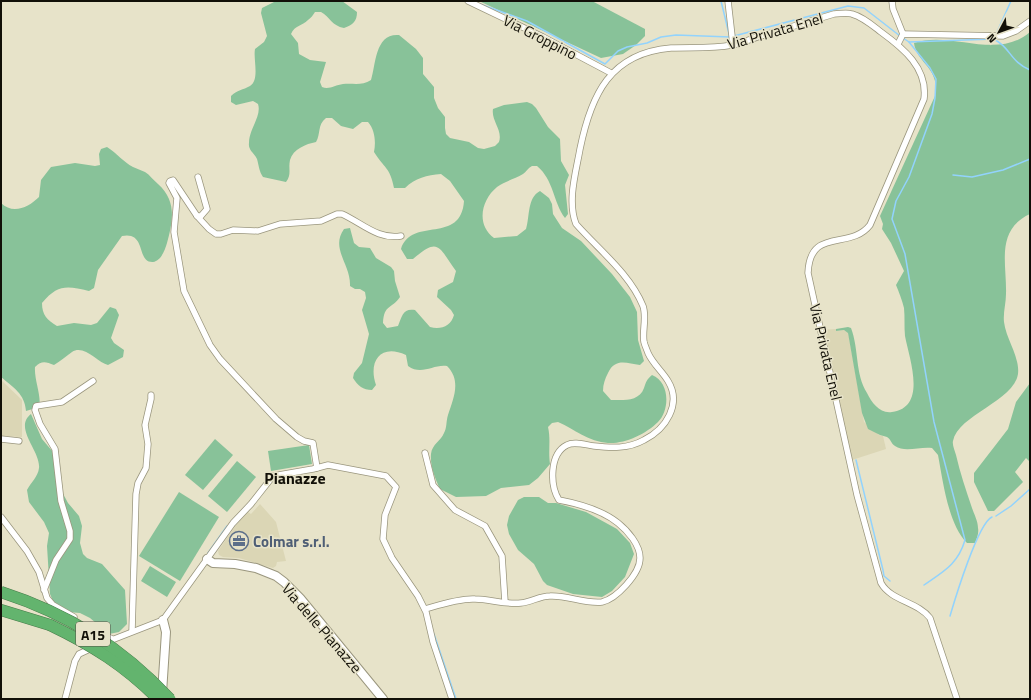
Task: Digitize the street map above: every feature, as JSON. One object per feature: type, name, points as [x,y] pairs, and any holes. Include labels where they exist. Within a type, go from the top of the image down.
[{"type":"highway","name":"A15","points":[[1,592],[29,601],[54,612],[94,634],[129,660],[170,699]]},
{"type":"highway","name":"A15","points":[[1,610],[50,625],[84,642],[111,658],[140,681],[158,699]]},
{"type":"street","name":"Via Groppino","points":[[468,1],[544,37],[611,73]]},
{"type":"street","points":[[728,1],[732,43]]},
{"type":"street","points":[[892,1],[893,9],[903,34],[899,42]]},
{"type":"street","name":"Via Privata Enel","points":[[425,609],[474,598],[520,603],[550,596],[600,602],[612,599],[622,590],[638,568],[640,558],[633,538],[624,528],[604,514],[578,503],[559,500],[553,484],[555,461],[560,450],[567,445],[577,444],[617,448],[643,441],[661,426],[673,410],[672,388],[649,356],[644,342],[644,308],[630,283],[576,224],[573,216],[572,200],[584,129],[592,107],[611,73],[621,64],[636,56],[657,50],[732,43],[834,14],[850,14],[866,20],[899,42],[913,60],[922,76],[926,90],[922,107],[870,225],[859,234],[819,245],[812,252],[808,273],[857,495],[881,583],[885,589],[923,610],[930,618],[957,699]]},
{"type":"street","points":[[903,34],[1003,36],[1016,31],[1030,21]]},
{"type":"street","points":[[197,216],[201,216],[207,209],[198,177]]},
{"type":"street","points":[[317,468],[313,443],[304,441],[297,437],[276,419],[220,359],[210,345],[184,291],[174,232],[177,198],[170,187],[170,181],[172,180],[175,183],[197,216],[216,234],[233,230],[258,231],[280,224],[321,221],[337,214],[342,214],[380,236],[391,238],[401,236]]},
{"type":"street","points":[[44,590],[56,560],[70,540],[70,531],[61,501],[55,449],[40,424],[35,410],[36,406],[62,402],[93,381]]},
{"type":"street","points":[[132,631],[136,487],[146,468],[148,444],[145,425],[152,399],[151,395]]},
{"type":"street","points":[[1,439],[19,441]]},
{"type":"street","points":[[425,453],[433,484],[455,510],[485,526],[502,556],[505,602]]},
{"type":"street","points":[[65,699],[75,661],[79,654],[112,639],[163,620],[232,523],[251,504],[270,477],[278,474],[317,468],[328,464],[373,472],[386,476],[396,487],[385,515],[382,538],[392,558],[425,609],[433,642],[452,699]]},
{"type":"street","points":[[1,517],[27,551],[39,572],[44,590],[52,605],[112,639]]},
{"type":"street","name":"Via delle Pianazze","points":[[207,559],[213,563],[235,564],[256,568],[276,576],[284,582],[300,598],[383,699]]},
{"type":"street","points":[[161,699],[166,632],[163,620]]},
{"type":"shaded area","points":[[836,329],[836,331],[844,330],[848,332],[864,422],[879,435],[883,436],[886,449],[852,460],[821,330]]},
{"type":"shaded area","points":[[1,380],[22,400],[22,437],[1,436]]},
{"type":"shaded area","points":[[260,504],[276,522],[286,561],[277,562],[276,566],[273,568],[239,558],[223,557],[219,555],[218,551],[241,518],[248,512],[251,514]]},
{"type":"green space","points":[[276,1],[342,1],[357,12],[354,22],[350,26],[344,28],[334,23],[321,12],[315,12],[306,22],[294,29],[291,34],[298,43],[299,54],[310,60],[326,62],[320,82],[322,87],[330,88],[343,84],[361,84],[371,80],[381,44],[385,39],[391,36],[399,35],[416,49],[423,58],[423,74],[434,87],[434,98],[438,108],[445,117],[446,134],[450,138],[469,142],[478,148],[484,149],[495,146],[499,142],[500,138],[493,109],[504,105],[527,102],[536,108],[548,127],[560,139],[561,161],[569,175],[565,185],[568,214],[565,218],[543,172],[537,166],[532,166],[523,174],[500,185],[492,192],[484,205],[483,220],[485,226],[488,233],[494,238],[517,236],[526,229],[531,203],[536,194],[540,191],[549,198],[552,204],[553,214],[562,228],[581,241],[612,274],[630,297],[637,312],[638,340],[644,361],[640,365],[618,363],[614,365],[606,377],[603,391],[611,400],[635,398],[642,393],[647,381],[652,375],[662,384],[666,397],[665,411],[658,422],[648,430],[635,437],[615,443],[594,440],[558,422],[552,423],[548,427],[550,464],[538,478],[529,485],[501,488],[486,496],[456,497],[440,489],[432,467],[431,454],[433,448],[443,436],[446,429],[447,417],[455,390],[452,372],[447,366],[423,370],[413,369],[408,366],[406,355],[389,351],[383,353],[375,362],[374,377],[376,385],[372,390],[363,388],[357,383],[353,378],[354,373],[362,363],[369,334],[362,310],[366,298],[365,292],[350,286],[348,271],[342,257],[339,243],[340,236],[344,229],[350,228],[354,243],[359,247],[370,248],[376,258],[391,267],[394,271],[395,281],[400,297],[385,313],[383,323],[387,328],[398,326],[405,312],[408,310],[415,310],[430,327],[438,328],[445,326],[451,322],[454,315],[451,310],[437,297],[438,290],[453,282],[456,271],[438,247],[428,248],[413,259],[407,259],[401,249],[407,239],[415,234],[446,227],[454,222],[461,214],[464,201],[450,181],[441,174],[422,178],[405,188],[394,188],[389,172],[374,152],[374,136],[368,122],[362,122],[353,129],[341,126],[332,118],[326,118],[321,124],[316,142],[300,148],[292,156],[290,160],[289,176],[286,182],[263,177],[257,159],[250,150],[249,145],[251,133],[259,109],[258,104],[253,101],[236,105],[231,102],[231,96],[250,86],[255,79],[255,49],[264,42],[267,36],[261,13],[262,8]]},
{"type":"green space","points":[[479,1],[592,1],[645,29],[645,36],[636,45],[623,54],[601,58]]},
{"type":"green space","points":[[1030,32],[1030,214],[1019,221],[1012,229],[1007,238],[1005,249],[1006,294],[1004,322],[1007,335],[1017,361],[1018,374],[1014,384],[1007,392],[965,423],[957,432],[953,441],[961,475],[978,525],[978,534],[975,543],[967,543],[955,525],[947,502],[938,455],[932,448],[899,448],[887,437],[868,429],[862,413],[848,333],[844,330],[836,331],[836,329],[851,328],[863,386],[874,404],[880,410],[888,412],[903,408],[910,401],[913,392],[914,380],[905,336],[904,308],[896,285],[904,271],[891,243],[882,229],[883,224],[880,216],[935,96],[935,83],[933,76],[915,49],[914,43],[928,40],[943,40],[989,45],[1003,44],[1017,40]]},
{"type":"green space","points":[[107,147],[129,165],[147,173],[168,197],[171,204],[172,219],[166,246],[158,260],[153,262],[148,261],[144,258],[135,238],[130,236],[122,236],[98,270],[94,288],[89,291],[75,288],[63,288],[53,292],[42,303],[43,311],[46,317],[50,322],[57,326],[74,323],[91,325],[97,323],[110,307],[116,309],[119,315],[111,338],[114,343],[124,350],[123,357],[108,365],[86,352],[77,350],[54,365],[46,362],[40,363],[35,367],[40,398],[39,407],[26,411],[21,395],[1,377],[1,203],[11,209],[21,208],[31,204],[39,197],[41,180],[51,167],[75,163],[95,166],[100,165],[99,154],[101,149]]},
{"type":"green space","points":[[1030,383],[1030,462],[1026,458],[1015,472],[1023,482],[994,511],[988,511],[974,482],[974,473],[1008,429],[1016,402]]},
{"type":"green space","points":[[31,414],[42,439],[53,452],[61,490],[68,503],[79,516],[82,526],[80,543],[83,554],[87,558],[102,564],[125,590],[127,624],[119,632],[109,634],[90,618],[80,613],[68,612],[57,606],[50,594],[47,546],[49,533],[44,522],[29,502],[27,490],[36,477],[39,468],[36,454],[26,433],[26,420]]},
{"type":"green space","points":[[215,439],[233,455],[203,490],[185,475]]},
{"type":"green space","points":[[309,445],[312,464],[271,471],[268,451]]},
{"type":"green space","points":[[237,461],[256,477],[227,512],[208,496]]},
{"type":"green space","points":[[179,492],[219,517],[180,581],[139,556]]},
{"type":"green space","points":[[524,497],[539,497],[548,503],[556,503],[586,512],[617,529],[630,543],[634,554],[625,577],[612,591],[602,597],[573,594],[547,585],[543,581],[534,564],[518,550],[509,534],[507,525],[509,516],[518,500]]},
{"type":"green space","points":[[150,566],[176,582],[167,597],[141,581]]},
{"type":"waterway","points":[[721,1],[730,38]]},
{"type":"waterway","points":[[997,32],[1011,1]]},
{"type":"waterway","points":[[480,4],[527,21],[605,64],[618,51],[627,47],[647,43],[661,37],[676,35],[730,37]]},
{"type":"waterway","points":[[734,36],[848,6],[864,8],[900,36]]},
{"type":"waterway","points":[[903,38],[909,42],[930,68],[936,79],[935,98],[932,114],[909,177],[896,201],[892,219],[905,254],[934,422],[965,540],[954,561],[944,571],[924,585]]},
{"type":"waterway","points":[[909,42],[993,39],[999,42],[1018,63],[1030,70]]},
{"type":"waterway","points":[[953,175],[972,177],[1003,170],[1030,159]]},
{"type":"waterway","points":[[856,460],[884,576],[890,581]]},
{"type":"waterway","points":[[996,516],[1011,506],[1030,489]]},
{"type":"waterway","points":[[950,616],[974,546],[986,522],[992,517]]},
{"type":"waterway","points":[[208,553],[227,526]]},
{"type":"waterway","points":[[434,634],[456,699]]},
{"type":"place","name":"Colmar s.r.l.","points":[[239,541]]},
{"type":"district","name":"Pianazze","points":[[295,478]]}]
